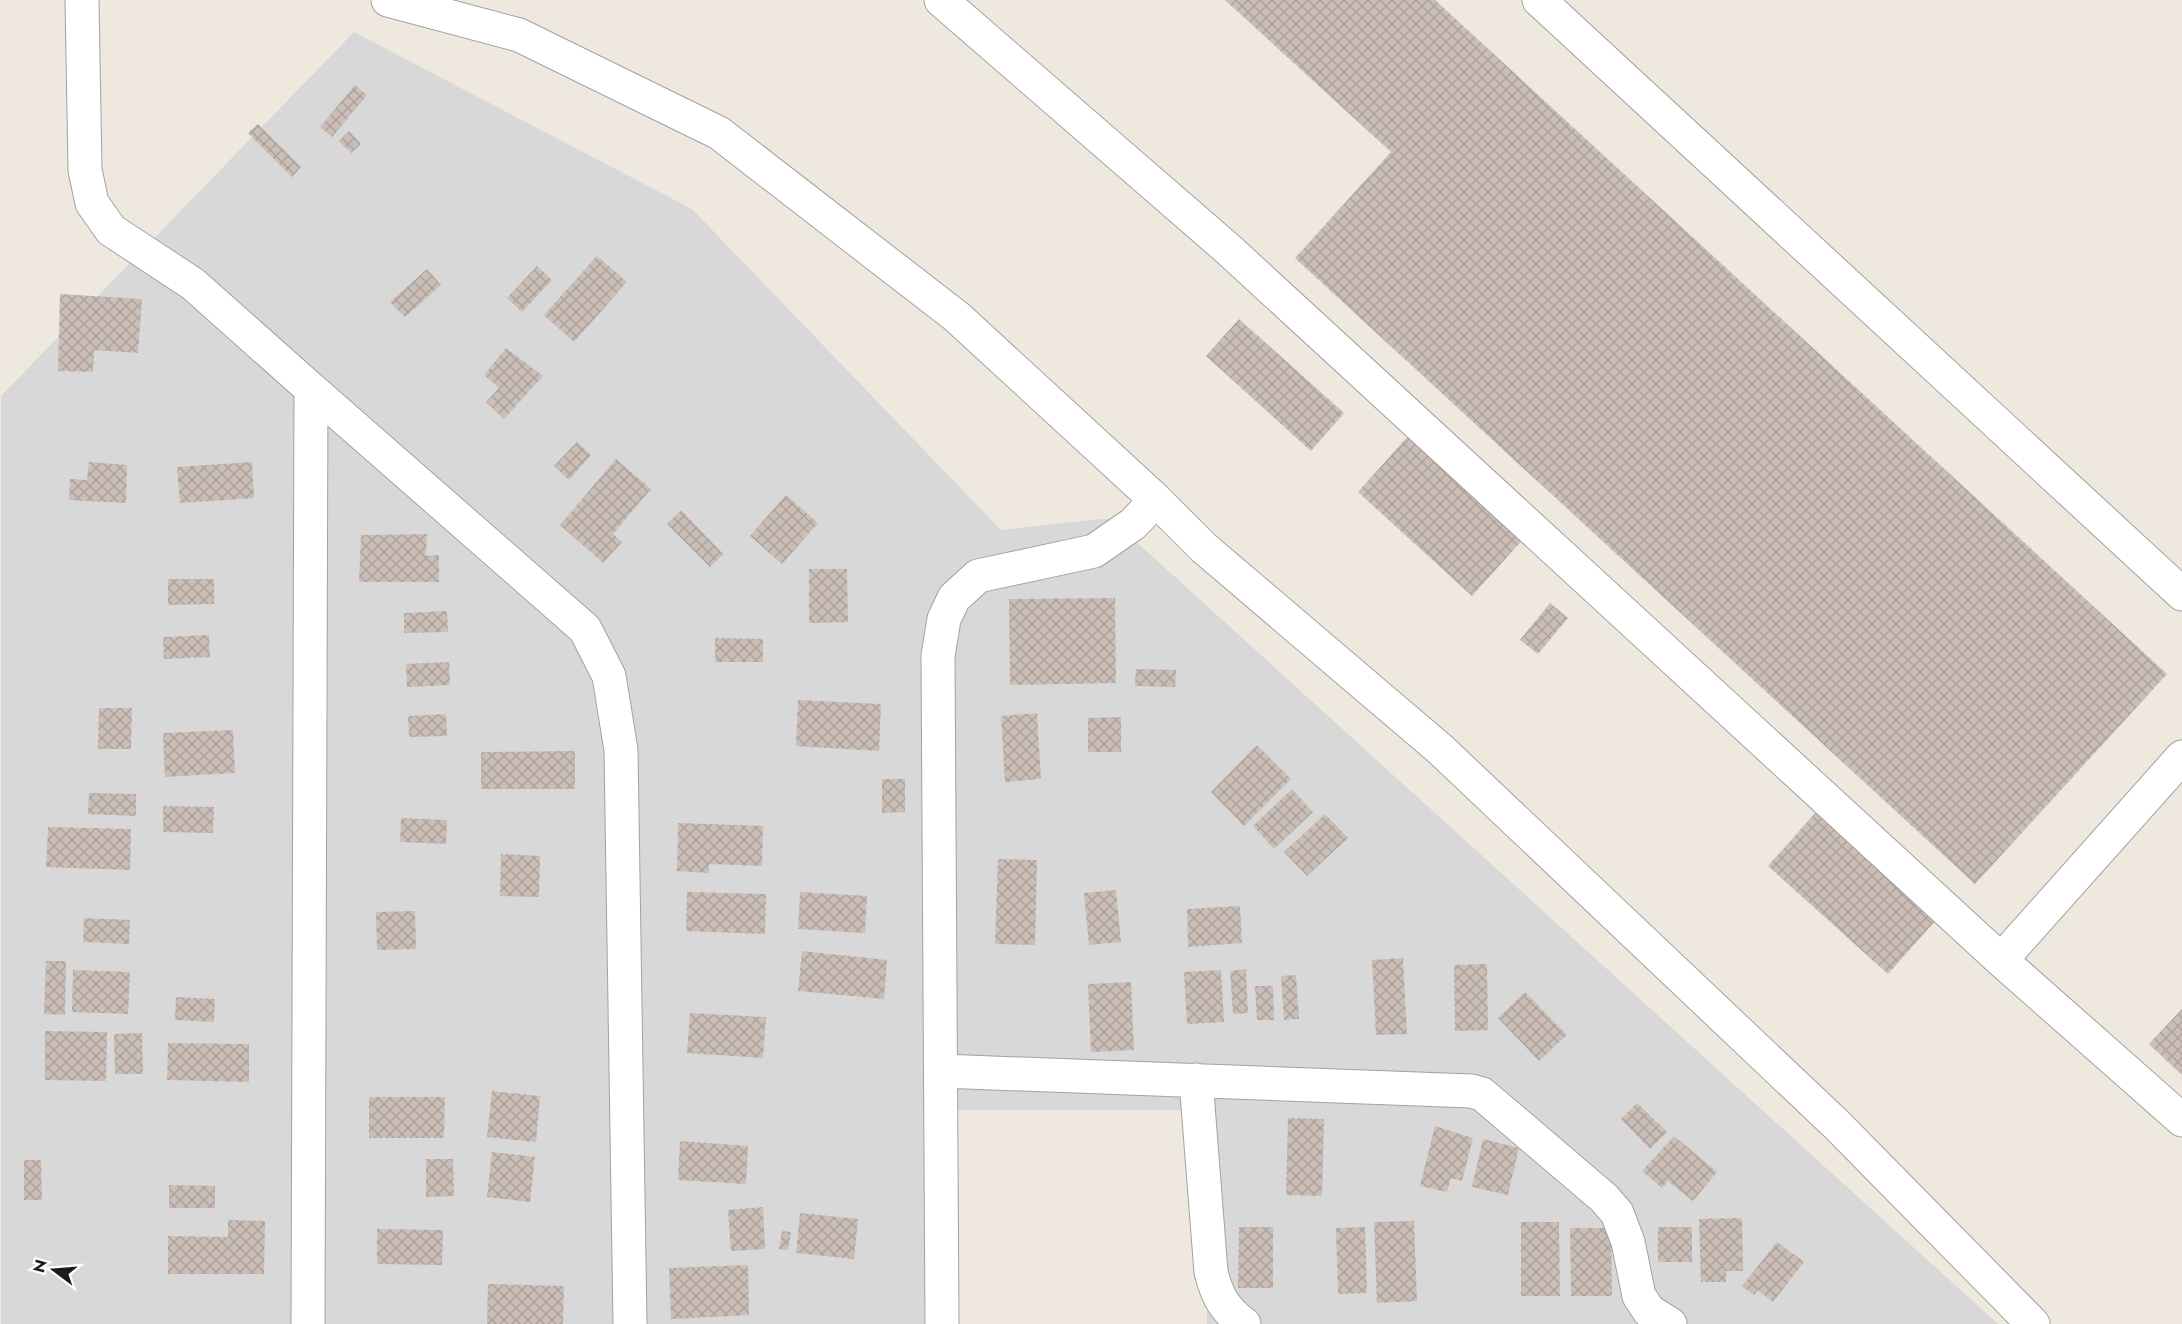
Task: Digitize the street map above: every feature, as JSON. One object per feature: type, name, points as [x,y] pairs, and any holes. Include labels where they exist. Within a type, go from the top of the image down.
[{"type":"street","points":[[82,0],[85,170],[92,203],[111,230],[193,284],[585,629],[609,676],[621,750],[630,1324]]},
{"type":"street","points":[[388,0],[519,35],[719,133],[957,317],[1156,500],[1204,548],[1440,749],[1837,1125],[2033,1324]]},
{"type":"street","points":[[940,0],[1228,249],[2001,960],[2182,1120]]},
{"type":"street","points":[[1539,0],[2182,594]]},
{"type":"street","points":[[308,1324],[311,389]]},
{"type":"street","points":[[942,1324],[938,656],[944,619],[954,598],[978,576],[1094,550],[1133,524],[1156,500]]},
{"type":"street","points":[[2001,960],[2182,757]]},
{"type":"street","points":[[941,1071],[1471,1091],[1482,1094],[1604,1198],[1617,1213],[1628,1242],[1639,1296],[1649,1311],[1670,1324]]},
{"type":"street","points":[[1196,1080],[1212,1272],[1216,1295],[1228,1312],[1244,1324]]},
{"type":"shaded area","points":[[354,32],[692,209],[1001,530],[1110,518],[1998,1324],[1207,1324],[1207,1110],[952,1110],[957,1324],[1,1324],[1,396]]},
{"type":"building","points":[[1225,0],[1435,0],[2167,674],[1975,884],[1295,258],[1391,152]]},
{"type":"building","points":[[355,85],[367,95],[332,137],[320,127]]},
{"type":"building","points":[[258,124],[301,167],[292,177],[248,133]]},
{"type":"building","points":[[349,131],[361,144],[351,153],[339,141]]},
{"type":"building","points":[[597,256],[627,282],[574,342],[544,315]]},
{"type":"building","points":[[537,266],[552,280],[522,312],[507,298]]},
{"type":"building","points":[[427,269],[441,285],[405,317],[390,302]]},
{"type":"building","points":[[60,294],[142,299],[138,353],[94,350],[93,372],[58,371]]},
{"type":"building","points":[[1239,319],[1344,413],[1311,451],[1206,356]]},
{"type":"building","points":[[506,348],[543,376],[504,419],[486,402],[499,388],[484,375]]},
{"type":"building","points":[[1410,434],[1525,537],[1472,596],[1358,492]]},
{"type":"building","points":[[577,442],[591,455],[569,480],[554,466]]},
{"type":"building","points":[[616,459],[651,489],[613,534],[622,542],[603,563],[560,525]]},
{"type":"building","points":[[89,462],[127,465],[126,503],[69,500],[70,479],[87,480]]},
{"type":"building","points":[[252,462],[254,498],[180,503],[177,467]]},
{"type":"building","points":[[786,495],[818,523],[782,564],[750,536]]},
{"type":"building","points":[[681,510],[723,554],[710,567],[667,524]]},
{"type":"building","points":[[427,534],[426,556],[439,555],[439,582],[359,582],[361,535]]},
{"type":"building","points":[[809,569],[847,569],[848,622],[809,623]]},
{"type":"building","points":[[168,579],[214,579],[214,604],[168,605]]},
{"type":"building","points":[[1115,598],[1116,683],[1010,685],[1009,599]]},
{"type":"building","points":[[1550,603],[1568,618],[1538,654],[1520,640]]},
{"type":"building","points":[[447,611],[448,632],[404,633],[404,613]]},
{"type":"building","points":[[209,635],[210,657],[164,659],[163,637]]},
{"type":"building","points":[[715,638],[763,639],[763,662],[715,662]]},
{"type":"building","points":[[449,662],[450,685],[407,687],[406,664]]},
{"type":"building","points":[[1136,669],[1176,670],[1175,687],[1135,686]]},
{"type":"building","points":[[798,700],[881,704],[879,751],[796,746]]},
{"type":"building","points":[[99,708],[132,708],[131,749],[98,749]]},
{"type":"building","points":[[1037,713],[1041,779],[1005,782],[1001,716]]},
{"type":"building","points":[[446,714],[447,736],[409,737],[408,716]]},
{"type":"building","points":[[1121,717],[1121,752],[1088,752],[1088,718]]},
{"type":"building","points":[[233,730],[235,773],[165,777],[163,733]]},
{"type":"building","points":[[1257,745],[1291,779],[1244,826],[1211,792]]},
{"type":"building","points":[[575,751],[575,789],[481,789],[481,752]]},
{"type":"building","points":[[882,779],[905,779],[905,812],[882,813]]},
{"type":"building","points":[[1292,789],[1313,812],[1274,849],[1253,826]]},
{"type":"building","points":[[89,793],[136,794],[136,816],[88,814]]},
{"type":"building","points":[[163,806],[214,807],[213,833],[163,832]]},
{"type":"building","points":[[1817,811],[1937,919],[1888,974],[1768,866]]},
{"type":"building","points":[[1325,814],[1348,838],[1307,876],[1284,852]]},
{"type":"building","points":[[401,818],[447,820],[446,844],[400,842]]},
{"type":"building","points":[[678,823],[763,826],[762,866],[709,864],[709,873],[677,871]]},
{"type":"building","points":[[48,827],[131,829],[130,870],[46,867]]},
{"type":"building","points":[[501,854],[540,856],[539,897],[500,896]]},
{"type":"building","points":[[998,859],[1037,860],[1035,945],[995,944]]},
{"type":"building","points":[[1116,890],[1121,942],[1089,945],[1084,893]]},
{"type":"building","points":[[687,892],[766,894],[765,934],[686,931]]},
{"type":"building","points":[[800,892],[867,896],[865,933],[798,929]]},
{"type":"building","points":[[1240,906],[1242,943],[1188,947],[1187,909]]},
{"type":"building","points":[[415,911],[416,949],[377,950],[376,912]]},
{"type":"building","points":[[84,918],[130,920],[129,944],[83,942]]},
{"type":"building","points":[[802,951],[887,960],[884,999],[798,991]]},
{"type":"building","points":[[1403,958],[1407,1034],[1376,1035],[1372,960]]},
{"type":"building","points":[[46,961],[66,961],[65,1015],[44,1014]]},
{"type":"building","points":[[1487,964],[1488,1030],[1455,1031],[1454,965]]},
{"type":"building","points":[[1246,969],[1248,1013],[1233,1014],[1230,971]]},
{"type":"building","points":[[73,970],[130,972],[128,1014],[72,1012]]},
{"type":"building","points":[[1221,970],[1224,1022],[1187,1024],[1184,972]]},
{"type":"building","points":[[1296,975],[1299,1019],[1284,1020],[1281,976]]},
{"type":"building","points":[[1131,982],[1134,1050],[1091,1052],[1088,984]]},
{"type":"building","points":[[1255,986],[1273,986],[1274,1020],[1257,1020]]},
{"type":"building","points":[[1525,992],[1567,1035],[1539,1061],[1498,1018]]},
{"type":"building","points":[[176,997],[215,999],[214,1022],[175,1020]]},
{"type":"building","points":[[2182,1009],[2182,1075],[2149,1044]]},
{"type":"building","points":[[690,1013],[766,1017],[763,1058],[687,1053]]},
{"type":"building","points":[[45,1031],[107,1032],[106,1081],[45,1080]]},
{"type":"building","points":[[142,1033],[143,1074],[115,1074],[114,1034]]},
{"type":"building","points":[[168,1043],[249,1044],[249,1082],[167,1080]]},
{"type":"building","points":[[492,1091],[540,1096],[536,1142],[487,1137]]},
{"type":"building","points":[[369,1097],[445,1097],[444,1138],[369,1138]]},
{"type":"building","points":[[1637,1103],[1667,1132],[1650,1149],[1621,1119]]},
{"type":"building","points":[[1288,1118],[1324,1119],[1322,1196],[1286,1195]]},
{"type":"building","points":[[1435,1126],[1473,1138],[1462,1181],[1451,1178],[1447,1192],[1420,1186]]},
{"type":"building","points":[[1674,1136],[1717,1172],[1693,1201],[1668,1181],[1662,1188],[1642,1171]]},
{"type":"building","points":[[1483,1139],[1519,1148],[1508,1195],[1472,1187]]},
{"type":"building","points":[[680,1141],[748,1146],[746,1184],[678,1180]]},
{"type":"building","points":[[492,1152],[535,1157],[530,1202],[487,1197]]},
{"type":"building","points":[[426,1159],[453,1159],[454,1196],[426,1197]]},
{"type":"building","points":[[24,1160],[41,1160],[42,1200],[24,1200]]},
{"type":"building","points":[[169,1185],[215,1186],[215,1208],[169,1208]]},
{"type":"building","points":[[763,1207],[765,1249],[731,1251],[728,1210]]},
{"type":"building","points":[[800,1213],[858,1219],[854,1259],[796,1253]]},
{"type":"building","points":[[1742,1218],[1743,1271],[1726,1271],[1726,1282],[1701,1282],[1699,1219]]},
{"type":"building","points":[[228,1220],[265,1221],[264,1274],[168,1274],[168,1236],[228,1237]]},
{"type":"building","points":[[1414,1221],[1417,1301],[1377,1303],[1374,1222]]},
{"type":"building","points":[[1521,1222],[1559,1222],[1560,1296],[1521,1296]]},
{"type":"building","points":[[1239,1227],[1273,1227],[1273,1288],[1238,1288]]},
{"type":"building","points":[[1365,1227],[1367,1293],[1338,1294],[1336,1228]]},
{"type":"building","points":[[1658,1227],[1692,1227],[1692,1262],[1658,1262]]},
{"type":"building","points":[[1570,1228],[1611,1228],[1612,1296],[1571,1296]]},
{"type":"building","points":[[377,1229],[443,1230],[442,1265],[377,1264]]},
{"type":"building","points":[[782,1231],[791,1232],[788,1250],[779,1249]]},
{"type":"building","points":[[1777,1242],[1804,1262],[1773,1302],[1758,1290],[1754,1295],[1742,1286]]},
{"type":"building","points":[[748,1265],[749,1315],[671,1319],[669,1268]]},
{"type":"building","points":[[488,1284],[564,1286],[563,1324],[487,1324]]}]
